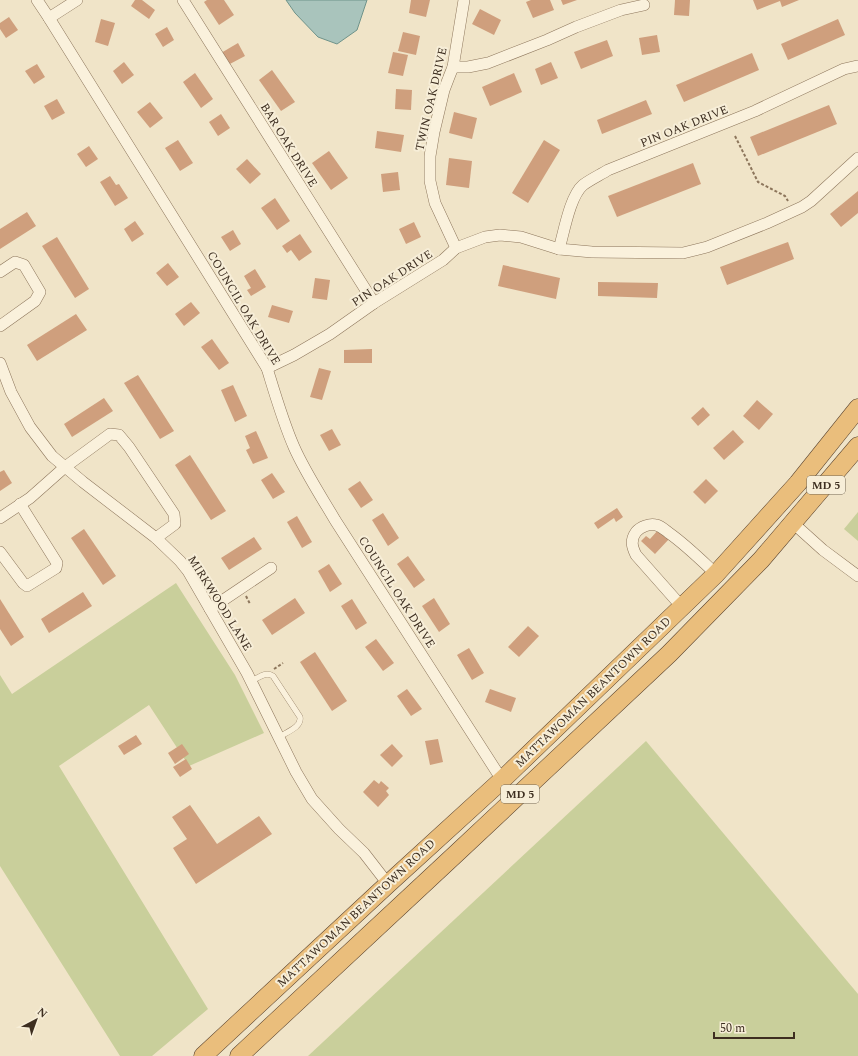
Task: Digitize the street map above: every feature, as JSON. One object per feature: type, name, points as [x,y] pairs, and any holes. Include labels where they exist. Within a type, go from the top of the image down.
[{"type":"highway","name":"MATTAWOMAN BEANTOWN ROAD","points":[[203,1056],[502,780],[716,574],[798,483],[858,408]]},
{"type":"highway","points":[[624,662],[652,651],[738,569],[776,528],[793,523],[793,510],[858,424]]},
{"type":"highway","name":"MATTAWOMAN BEANTOWN ROAD","points":[[239,1056],[669,654],[761,560],[858,446]]},
{"type":"highway","points":[[350,952],[374,919],[498,801],[502,780],[537,765],[614,694],[669,654]]},
{"type":"street","name":"COUNCIL OAK DRIVE","points":[[37,0],[50,18],[267,368],[280,410],[294,447],[334,520],[502,780]]},
{"type":"street","points":[[50,18],[77,0]]},
{"type":"street","name":"BAR OAK DRIVE","points":[[182,0],[374,303]]},
{"type":"street","name":"TWIN OAK DRIVE","points":[[456,248],[435,203],[430,181],[430,156],[434,132],[443,97],[453,67],[464,0]]},
{"type":"street","points":[[453,67],[468,67],[488,63],[621,10],[644,5]]},
{"type":"street","name":"PIN OAK DRIVE","points":[[559,249],[574,198],[582,186],[590,180],[608,170],[755,111],[844,69],[858,66]]},
{"type":"street","name":"PIN OAK DRIVE","points":[[267,368],[294,355],[330,334],[374,303],[443,260],[456,248],[485,237],[500,235],[521,237],[559,249],[592,252],[683,253],[707,247],[767,224],[802,207],[858,158]]},
{"type":"street","points":[[0,272],[15,262],[24,265],[40,292],[36,302],[0,326]]},
{"type":"street","name":"MIRKWOOD LANE","points":[[0,363],[12,392],[30,427],[52,456],[156,538],[184,566],[252,681],[296,772],[312,799],[335,825],[364,853],[388,884]]},
{"type":"street","points":[[0,518],[30,498],[65,467],[110,434],[119,435],[174,514],[175,524],[156,538]]},
{"type":"street","points":[[0,552],[23,583],[27,586],[56,568],[57,563],[20,504]]},
{"type":"street","points":[[793,523],[823,550],[858,576]]},
{"type":"street","points":[[682,607],[636,555],[632,545],[633,537],[638,530],[647,525],[655,524],[661,527],[677,538],[716,574]]},
{"type":"street","points":[[210,608],[272,568]]},
{"type":"lane","points":[[252,681],[266,674],[273,676],[300,717],[301,721],[298,725],[279,737]]},
{"type":"path","points":[[735,136],[758,182],[785,196],[790,205]]},
{"type":"green space","points":[[858,512],[858,541],[844,529]]},
{"type":"green space","points":[[176,583],[235,675],[264,733],[189,766],[149,705],[59,766],[208,1009],[152,1056],[120,1056],[0,866],[0,675],[12,694]]},
{"type":"green space","points":[[646,741],[858,994],[858,1056],[308,1056]]},
{"type":"water","points":[[286,0],[367,0],[357,30],[337,44],[318,37],[295,13]]},
{"type":"building","points":[[135,0],[142,0],[155,10],[149,19],[131,6]]},
{"type":"building","points":[[207,0],[224,0],[234,15],[219,25],[204,2]]},
{"type":"building","points":[[411,0],[430,0],[426,17],[409,13]]},
{"type":"building","points":[[531,0],[550,0],[554,10],[533,18],[526,2]]},
{"type":"building","points":[[561,0],[577,0],[563,5]]},
{"type":"building","points":[[675,0],[690,0],[689,16],[674,15]]},
{"type":"building","points":[[753,0],[799,0],[782,7],[780,1],[757,10]]},
{"type":"building","points":[[480,9],[501,20],[494,35],[472,24]]},
{"type":"building","points":[[9,17],[18,30],[6,38],[0,29],[0,23]]},
{"type":"building","points":[[101,19],[115,23],[108,46],[95,42]]},
{"type":"building","points":[[838,19],[845,35],[788,60],[781,44]]},
{"type":"building","points":[[167,27],[174,40],[163,47],[155,34]]},
{"type":"building","points":[[403,32],[420,36],[416,55],[398,51]]},
{"type":"building","points":[[657,35],[660,52],[642,55],[639,38]]},
{"type":"building","points":[[607,40],[613,56],[581,69],[574,52]]},
{"type":"building","points":[[238,43],[245,56],[228,65],[221,53]]},
{"type":"building","points":[[393,52],[408,55],[403,76],[388,73]]},
{"type":"building","points":[[752,53],[759,70],[684,102],[676,85]]},
{"type":"building","points":[[124,62],[134,75],[122,84],[113,71]]},
{"type":"building","points":[[551,62],[558,78],[541,85],[535,69]]},
{"type":"building","points":[[37,64],[45,77],[34,84],[25,71]]},
{"type":"building","points":[[272,70],[295,102],[281,111],[259,80]]},
{"type":"building","points":[[195,73],[213,99],[201,108],[183,82]]},
{"type":"building","points":[[514,73],[522,92],[490,106],[482,87]]},
{"type":"building","points":[[396,89],[412,90],[411,110],[395,109]]},
{"type":"building","points":[[57,99],[65,113],[52,120],[44,106]]},
{"type":"building","points":[[646,100],[652,114],[602,134],[597,120]]},
{"type":"building","points":[[150,102],[163,118],[150,128],[137,112]]},
{"type":"building","points":[[829,105],[837,124],[758,156],[750,137]]},
{"type":"building","points":[[454,112],[477,118],[472,139],[449,133]]},
{"type":"building","points":[[221,114],[230,128],[218,136],[209,122]]},
{"type":"building","points":[[377,131],[404,135],[401,152],[375,148]]},
{"type":"building","points":[[178,140],[193,163],[180,171],[165,148]]},
{"type":"building","points":[[544,140],[560,150],[528,203],[512,193]]},
{"type":"building","points":[[89,146],[98,159],[86,167],[77,154]]},
{"type":"building","points":[[329,151],[348,178],[331,190],[312,163]]},
{"type":"building","points":[[449,158],[472,161],[469,188],[446,185]]},
{"type":"building","points":[[247,159],[261,174],[250,184],[236,169]]},
{"type":"building","points":[[693,163],[701,184],[617,217],[608,196]]},
{"type":"building","points":[[398,172],[400,190],[383,192],[381,174]]},
{"type":"building","points":[[110,176],[116,185],[119,184],[128,198],[115,206],[100,182]]},
{"type":"building","points":[[858,191],[858,213],[841,227],[830,214]]},
{"type":"building","points":[[275,198],[290,221],[277,230],[261,208]]},
{"type":"building","points":[[27,212],[36,226],[0,249],[0,229]]},
{"type":"building","points":[[135,221],[144,234],[132,242],[124,229]]},
{"type":"building","points":[[414,222],[421,237],[406,244],[399,229]]},
{"type":"building","points":[[233,230],[241,244],[230,251],[221,237]]},
{"type":"building","points":[[300,234],[312,252],[299,261],[291,250],[287,253],[282,246]]},
{"type":"building","points":[[57,237],[89,289],[75,298],[42,246]]},
{"type":"building","points":[[788,242],[794,259],[727,285],[720,267]]},
{"type":"building","points":[[168,263],[179,277],[167,286],[156,273]]},
{"type":"building","points":[[503,265],[560,278],[556,299],[498,286]]},
{"type":"building","points":[[255,269],[266,287],[251,296],[247,290],[251,288],[244,276]]},
{"type":"building","points":[[315,278],[330,280],[327,300],[312,298]]},
{"type":"building","points":[[598,282],[658,283],[657,298],[598,296]]},
{"type":"building","points":[[191,302],[200,313],[184,326],[175,314]]},
{"type":"building","points":[[272,305],[293,311],[289,323],[268,317]]},
{"type":"building","points":[[76,314],[87,330],[37,361],[27,345]]},
{"type":"building","points":[[212,339],[229,363],[219,370],[201,347]]},
{"type":"building","points":[[372,349],[372,363],[344,363],[344,350]]},
{"type":"building","points":[[319,368],[331,371],[322,400],[310,397]]},
{"type":"building","points":[[138,375],[174,431],[160,439],[124,383]]},
{"type":"building","points":[[233,385],[247,416],[235,422],[221,390]]},
{"type":"building","points":[[104,398],[113,411],[72,437],[64,424]]},
{"type":"building","points":[[757,400],[773,414],[759,430],[743,416]]},
{"type":"building","points":[[703,407],[710,415],[698,426],[691,418]]},
{"type":"building","points":[[332,429],[341,445],[329,451],[320,435]]},
{"type":"building","points":[[733,430],[744,442],[724,460],[713,448]]},
{"type":"building","points":[[256,431],[268,458],[253,464],[246,450],[250,448],[245,436]]},
{"type":"building","points":[[190,455],[226,511],[211,520],[175,465]]},
{"type":"building","points":[[4,470],[12,483],[0,491],[0,472]]},
{"type":"building","points":[[272,473],[285,492],[273,499],[261,480]]},
{"type":"building","points":[[706,479],[718,491],[705,504],[693,492]]},
{"type":"building","points":[[360,481],[373,500],[361,508],[348,489]]},
{"type":"building","points":[[617,508],[623,517],[616,522],[614,518],[598,529],[594,523]]},
{"type":"building","points":[[383,513],[399,538],[388,546],[372,520]]},
{"type":"building","points":[[297,516],[312,542],[302,548],[287,522]]},
{"type":"building","points":[[84,529],[116,576],[103,585],[71,538]]},
{"type":"building","points":[[659,529],[669,539],[655,554],[641,541],[646,536],[650,539]]},
{"type":"building","points":[[254,537],[262,549],[229,570],[221,558]]},
{"type":"building","points":[[408,556],[425,580],[414,588],[397,564]]},
{"type":"building","points":[[329,564],[342,584],[330,592],[318,571]]},
{"type":"building","points":[[83,592],[92,606],[49,633],[41,619]]},
{"type":"building","points":[[295,598],[305,613],[272,635],[262,620]]},
{"type":"building","points":[[434,598],[450,624],[439,632],[422,606]]},
{"type":"building","points":[[0,599],[24,637],[11,646],[0,629]]},
{"type":"building","points":[[352,599],[367,623],[356,630],[341,606]]},
{"type":"building","points":[[528,626],[539,636],[519,657],[508,647]]},
{"type":"building","points":[[376,639],[394,663],[383,671],[365,647]]},
{"type":"building","points":[[469,648],[484,673],[472,680],[457,655]]},
{"type":"building","points":[[315,652],[347,701],[332,711],[300,662]]},
{"type":"building","points":[[407,689],[422,709],[411,716],[397,696]]},
{"type":"building","points":[[490,689],[516,698],[511,712],[485,702]]},
{"type":"building","points":[[136,735],[142,744],[124,755],[118,746]]},
{"type":"building","points":[[438,739],[443,762],[430,765],[425,741]]},
{"type":"building","points":[[182,744],[189,754],[175,764],[168,753]]},
{"type":"building","points":[[392,744],[403,756],[392,767],[380,755]]},
{"type":"building","points":[[186,759],[192,769],[180,777],[173,767]]},
{"type":"building","points":[[374,780],[379,784],[381,781],[389,788],[386,791],[389,795],[378,807],[363,792]]},
{"type":"building","points":[[190,805],[217,844],[259,816],[272,834],[196,884],[173,848],[187,839],[172,817]]}]
